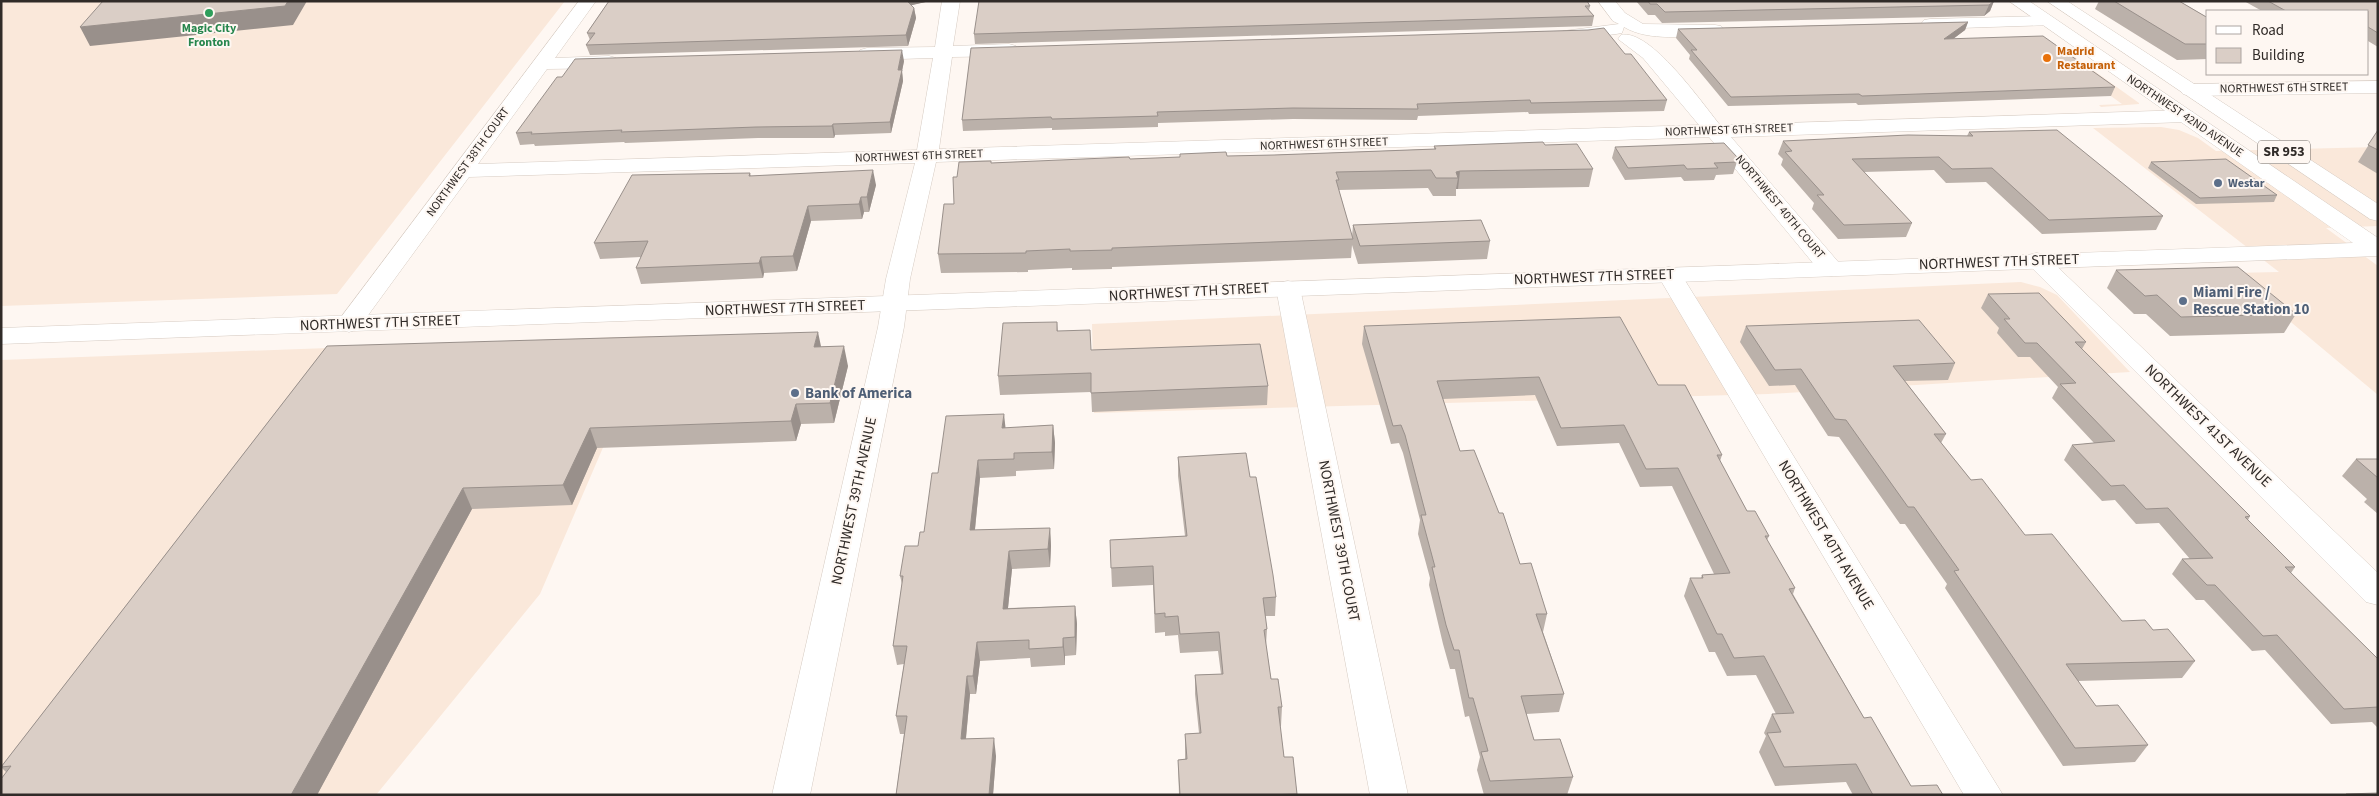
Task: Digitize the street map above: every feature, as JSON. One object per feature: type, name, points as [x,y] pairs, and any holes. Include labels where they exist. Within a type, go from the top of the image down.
[{"type":"street","name":"NORTHWEST 38TH COURT","points":[[349,324],[588,1]]},
{"type":"street","name":"NORTHWEST 39TH AVENUE","points":[[791,795],[896,303],[898,279],[927,156],[951,1]]},
{"type":"street","name":"NORTHWEST 40TH COURT","points":[[1606,1],[1831,269]]},
{"type":"street","name":"NORTHWEST 42ND AVENUE","points":[[2017,1],[2378,249]]},
{"type":"street","name":"NORTHWEST 42ND AVENUE","points":[[2054,1],[2378,214]]},
{"type":"street","points":[[1909,25],[2046,21],[2081,30],[2127,49]]},
{"type":"street","points":[[1556,35],[1734,30]]},
{"type":"street","points":[[851,55],[1025,50]]},
{"type":"street","points":[[540,64],[630,62]]},
{"type":"street","name":"NORTHWEST 6TH STREET","points":[[2190,90],[2378,87]]},
{"type":"street","name":"NORTHWEST 6TH STREET","points":[[462,171],[2186,116]]},
{"type":"street","name":"NORTHWEST 7TH STREET","points":[[1,336],[2378,249]]},
{"type":"street","name":"NORTHWEST 41ST AVENUE","points":[[2037,260],[2378,593]]},
{"type":"street","name":"NORTHWEST 40TH AVENUE","points":[[1669,274],[1984,795]]},
{"type":"street","name":"NORTHWEST 39TH COURT","points":[[1288,288],[1389,795]]},
{"type":"shaded area","points":[[1,1],[565,1],[337,294],[1,306]]},
{"type":"shaded area","points":[[2058,45],[2139,104],[2101,107],[2099,105],[2122,104],[2041,46]]},
{"type":"shaded area","points":[[2161,127],[2179,130],[2198,138],[2216,151],[2378,147],[2378,226],[2326,228],[2378,266],[2378,395],[2232,273],[2279,272],[2093,128]]},
{"type":"shaded area","points":[[2021,282],[2040,287],[2057,295],[2130,372],[1768,394],[1094,413],[1092,324]]},
{"type":"shaded area","points":[[651,336],[540,594],[376,795],[1,795],[1,360]]},
{"type":"building","points":[[103,1],[288,1],[285,6],[80,27]]},
{"type":"building","points":[[609,1],[907,1],[914,8],[906,35],[586,45],[595,33],[587,33]]},
{"type":"building","points":[[979,1],[1587,1],[1590,6],[1585,6],[1594,16],[974,34]]},
{"type":"building","points":[[1648,1],[1994,1],[1989,5],[1665,12],[1657,4],[1650,4]]},
{"type":"building","points":[[2114,1],[2179,1],[2206,17],[2206,44],[2185,44]]},
{"type":"building","points":[[2268,1],[2378,1],[2378,33],[2369,28],[2369,10],[2284,10]]},
{"type":"building","points":[[1968,22],[1944,39],[2043,36],[2115,87],[1862,96],[1859,94],[1731,97],[1691,50],[1697,50],[1678,29]]},
{"type":"building","points":[[1604,28],[1625,54],[1631,54],[1667,100],[1531,103],[1530,100],[1417,104],[1418,109],[1293,108],[1157,112],[1158,116],[962,120],[971,48]]},
{"type":"building","points":[[902,50],[898,70],[902,70],[890,122],[833,124],[832,126],[516,133],[557,77],[562,77],[575,59]]},
{"type":"building","points":[[2057,130],[2163,216],[2049,220],[1992,168],[1952,169],[1939,157],[1852,159],[1912,223],[1844,225],[1817,195],[1824,195],[1785,152],[1792,151],[1783,141],[1908,135],[1973,136],[1969,132]]},
{"type":"building","points":[[2378,130],[2378,150],[2368,145]]},
{"type":"building","points":[[1543,142],[1545,145],[1577,144],[1593,169],[1460,171],[1456,172],[1458,178],[1436,178],[1431,170],[1336,172],[1339,180],[1336,180],[1353,239],[1112,248],[1112,250],[1070,251],[1070,249],[1026,251],[1026,253],[938,254],[944,204],[954,204],[953,177],[957,177],[959,162],[991,161],[991,163],[1129,157],[1130,159],[1180,157],[1180,154],[1226,152],[1227,156],[1274,155],[1436,149],[1434,146]]},
{"type":"building","points":[[1724,143],[1737,157],[1737,162],[1714,163],[1718,168],[1687,169],[1684,165],[1628,168],[1615,147]]},
{"type":"building","points":[[2226,159],[2277,195],[2200,198],[2151,162]]},
{"type":"building","points":[[873,170],[867,197],[861,197],[859,204],[808,206],[793,256],[761,257],[759,263],[636,268],[648,241],[594,243],[632,175],[750,173],[749,176]]},
{"type":"building","points":[[1481,220],[1490,241],[1360,246],[1353,225]]},
{"type":"building","points":[[2238,267],[2296,314],[2181,317],[2157,295],[2145,296],[2116,270]]},
{"type":"building","points":[[2039,293],[2086,342],[2075,342],[2250,516],[2245,517],[2295,567],[2285,567],[2378,659],[2378,707],[2344,709],[2277,635],[2263,636],[2215,585],[2207,585],[2182,559],[2213,558],[2168,508],[2146,509],[2124,485],[2111,486],[2072,445],[2115,441],[2060,384],[2076,383],[2037,343],[2025,343],[2004,319],[2010,319],[1988,294]]},
{"type":"building","points":[[1620,317],[1658,385],[1685,385],[1722,455],[1717,455],[1747,511],[1755,511],[1769,536],[1765,536],[1795,588],[1789,589],[1864,718],[1871,717],[1911,786],[1937,785],[1943,795],[1873,795],[1856,764],[1784,767],[1767,733],[1781,732],[1772,714],[1794,713],[1764,656],[1734,658],[1722,634],[1717,634],[1690,578],[1703,578],[1702,575],[1730,573],[1678,468],[1646,469],[1624,425],[1561,428],[1539,377],[1437,381],[1460,451],[1474,450],[1499,513],[1503,513],[1520,564],[1531,563],[1547,614],[1536,614],[1564,694],[1521,696],[1534,740],[1560,739],[1573,777],[1490,781],[1481,752],[1488,751],[1473,698],[1469,698],[1459,650],[1454,650],[1446,625],[1432,567],[1435,567],[1421,515],[1426,515],[1405,435],[1401,425],[1393,426],[1364,326]]},
{"type":"building","points":[[1919,320],[1955,363],[1893,366],[1946,434],[1934,434],[1971,480],[1982,479],[2025,535],[2052,534],[2122,621],[2145,620],[2153,630],[2168,629],[2195,661],[2066,664],[2096,706],[2118,705],[2148,745],[2075,748],[1954,571],[1959,570],[1914,507],[1908,507],[1846,420],[1835,419],[1801,369],[1775,370],[1746,326]]},
{"type":"building","points":[[1057,322],[1057,331],[1090,330],[1091,350],[1260,344],[1268,386],[1091,393],[1091,373],[998,376],[1003,323]]},
{"type":"building","points":[[818,332],[814,347],[844,346],[830,403],[796,404],[791,421],[590,428],[563,485],[463,488],[291,795],[1,795],[1,779],[11,766],[1,767],[327,346]]},
{"type":"building","points":[[1004,414],[1002,428],[1053,425],[1052,452],[1014,453],[1014,459],[978,460],[970,530],[1050,528],[1048,549],[1009,551],[1003,609],[1075,606],[1075,637],[1063,638],[1063,647],[1029,649],[1029,640],[977,642],[973,676],[967,676],[961,739],[994,738],[989,795],[896,795],[907,716],[896,716],[907,646],[893,646],[903,576],[900,576],[905,546],[918,546],[920,532],[924,532],[932,473],[938,473],[946,416]]},
{"type":"building","points":[[1246,453],[1250,477],[1256,477],[1276,597],[1263,598],[1267,629],[1264,630],[1271,679],[1278,679],[1282,707],[1278,707],[1284,757],[1293,757],[1297,794],[1180,795],[1178,760],[1187,759],[1185,734],[1201,733],[1195,675],[1223,674],[1219,632],[1180,634],[1178,616],[1165,617],[1165,613],[1155,614],[1153,566],[1111,568],[1110,540],[1187,536],[1178,457]]},
{"type":"building","points":[[2356,459],[2378,459],[2378,478]]},
{"type":"building","points":[[2378,793],[2378,795],[2346,794]]},
{"type":"place","name":"Magic City Fronton","points":[[209,13]]},
{"type":"place","name":"Madrid Restaurant","points":[[2047,58]]},
{"type":"place","name":"Westar","points":[[2218,183]]},
{"type":"place","name":"Miami Fire / Rescue Station 10","points":[[2183,301]]},
{"type":"place","name":"Bank of America","points":[[795,393]]}]
